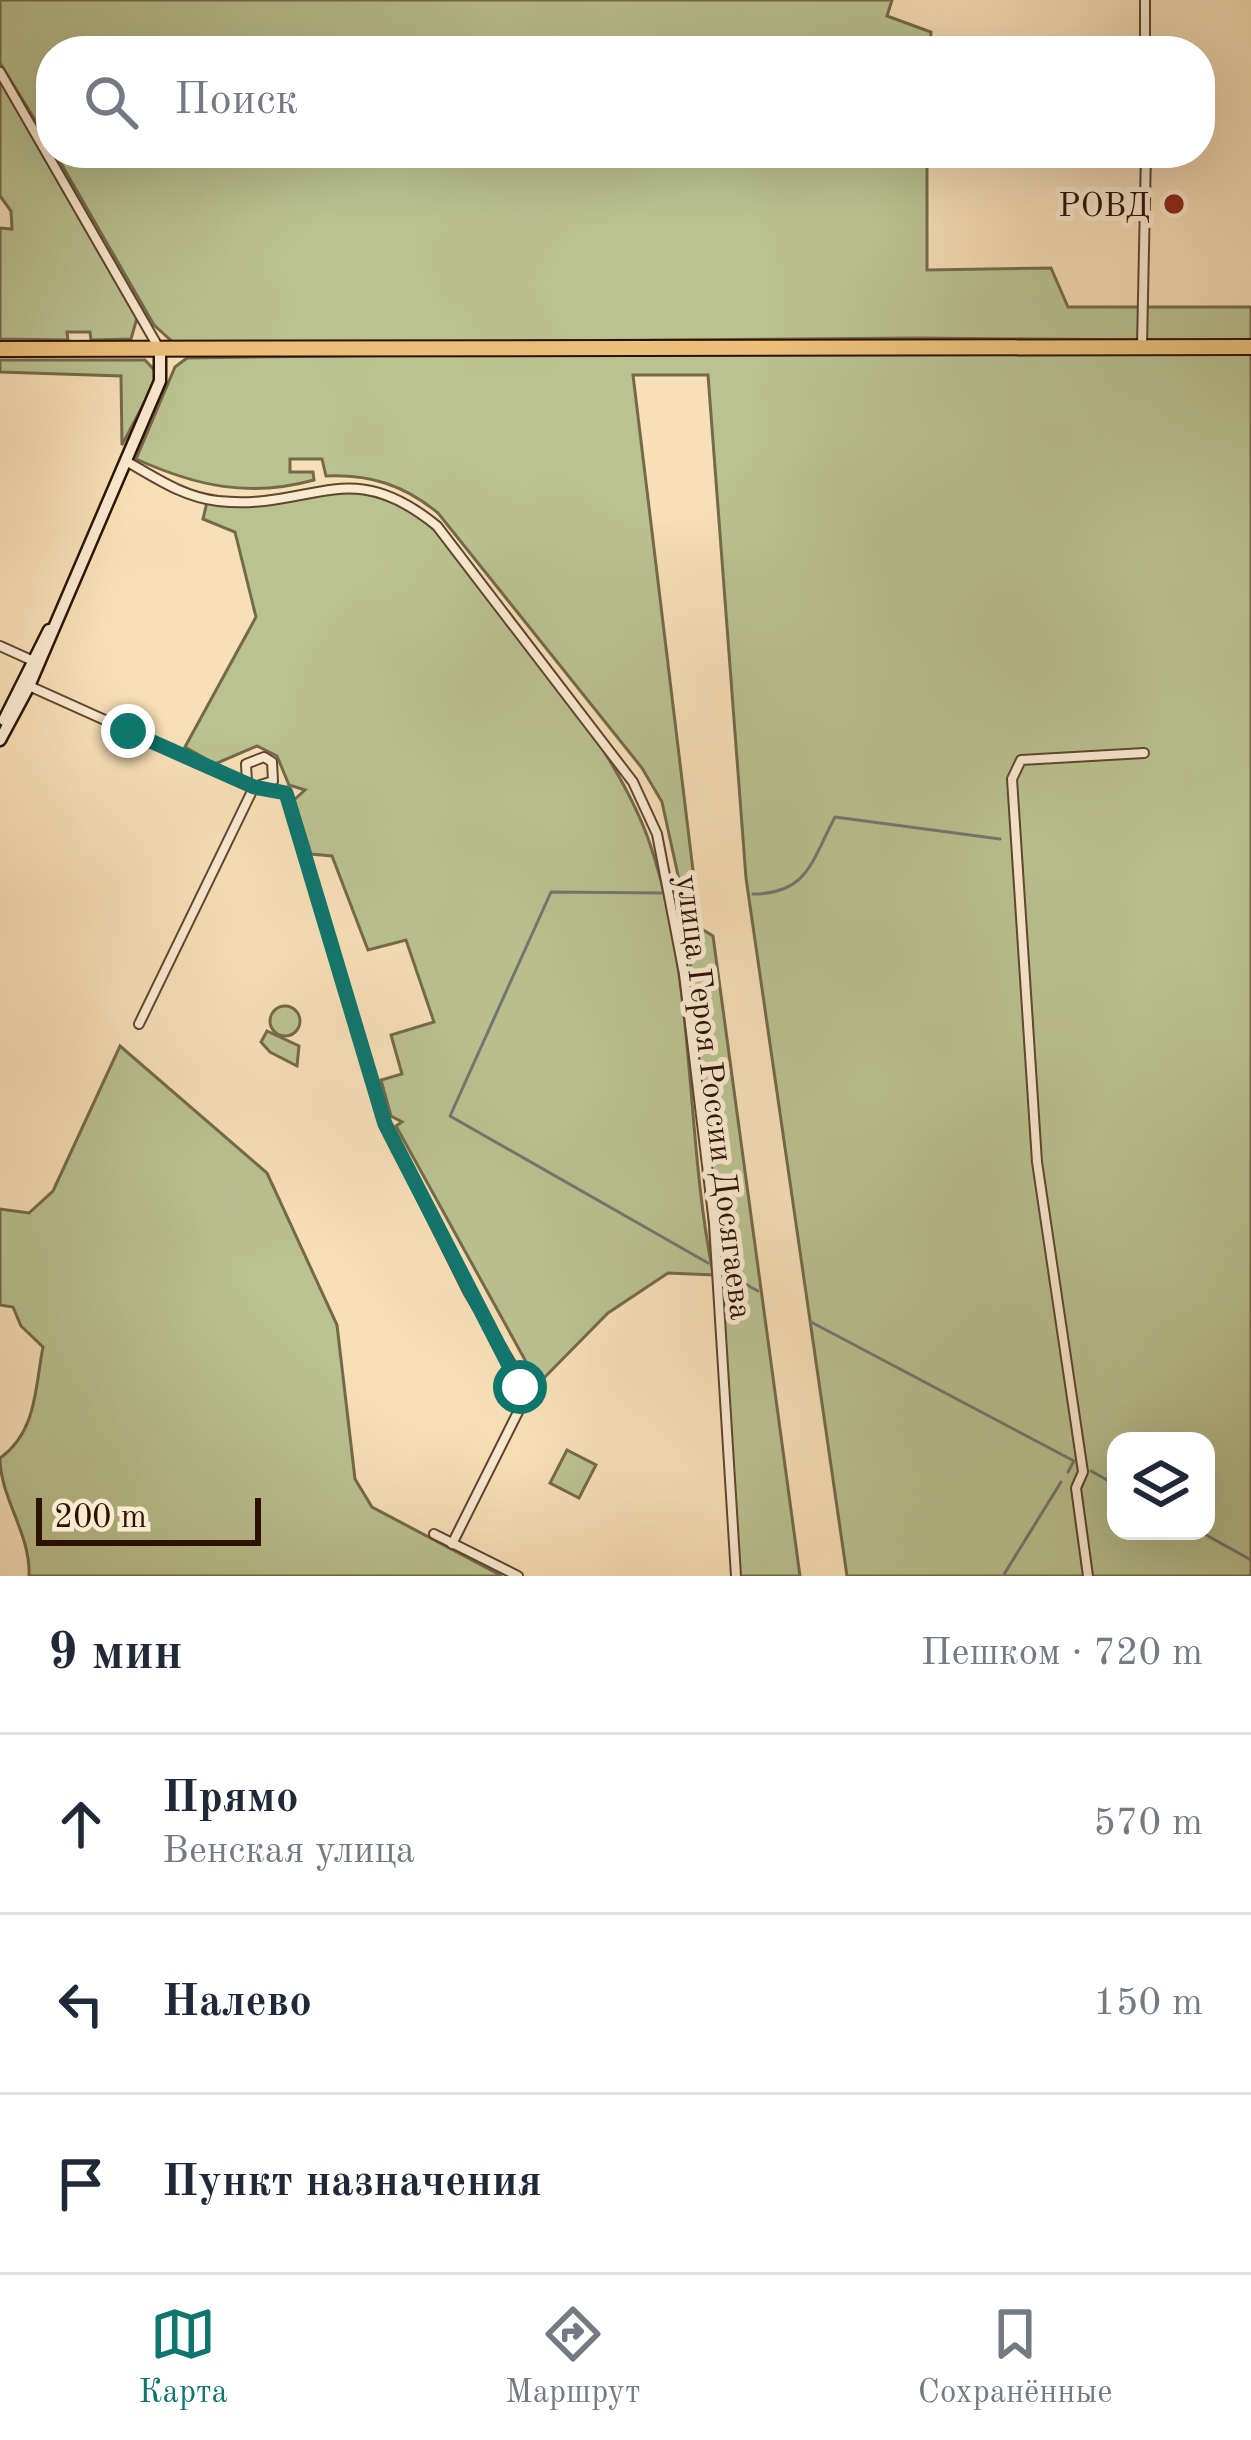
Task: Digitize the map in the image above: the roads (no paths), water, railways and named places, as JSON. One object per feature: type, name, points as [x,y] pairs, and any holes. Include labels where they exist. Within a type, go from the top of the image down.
[{"type":"highway","points":[[0,349],[1251,347]]},
{"type":"street","points":[[1145,0],[1145,36]]},
{"type":"street","points":[[0,72],[36,135]]},
{"type":"street","points":[[0,740],[160,381],[160,351],[55,168]]},
{"type":"street","points":[[1142,347],[1146,168]]},
{"type":"street","name":"улица Героя России Досягаева","points":[[125,460],[187,495],[216,501],[290,497],[338,485],[388,494],[411,504],[437,526],[633,782],[657,834],[684,974],[714,1223],[736,1576]]},
{"type":"street","points":[[0,729],[52,627]]},
{"type":"street","points":[[0,646],[31,661]]},
{"type":"street","points":[[25,684],[251,785],[286,793],[385,1124],[470,1293],[528,1392],[452,1544]]},
{"type":"street","points":[[1088,1576],[1076,1487],[1083,1472],[1036,1162],[1012,779],[1021,760],[1144,753]]},
{"type":"street","points":[[139,1024],[251,785],[246,764],[264,757],[276,771],[266,787]]},
{"type":"street","points":[[434,1534],[518,1576]]},
{"type":"waterway","points":[[753,894],[797,881],[835,817],[1000,839]]},
{"type":"waterway","points":[[662,893],[551,892],[450,1116],[708,1263]]},
{"type":"waterway","points":[[675,893],[693,894]]},
{"type":"waterway","points":[[727,1274],[758,1291]]},
{"type":"waterway","points":[[811,1322],[1074,1461],[1068,1472]]},
{"type":"waterway","points":[[1091,1471],[1107,1480]]},
{"type":"waterway","points":[[1003,1576],[1061,1482]]},
{"type":"waterway","points":[[1215,1540],[1251,1560]]},
{"type":"place","name":"РОВД","points":[[1174,204]]}]
